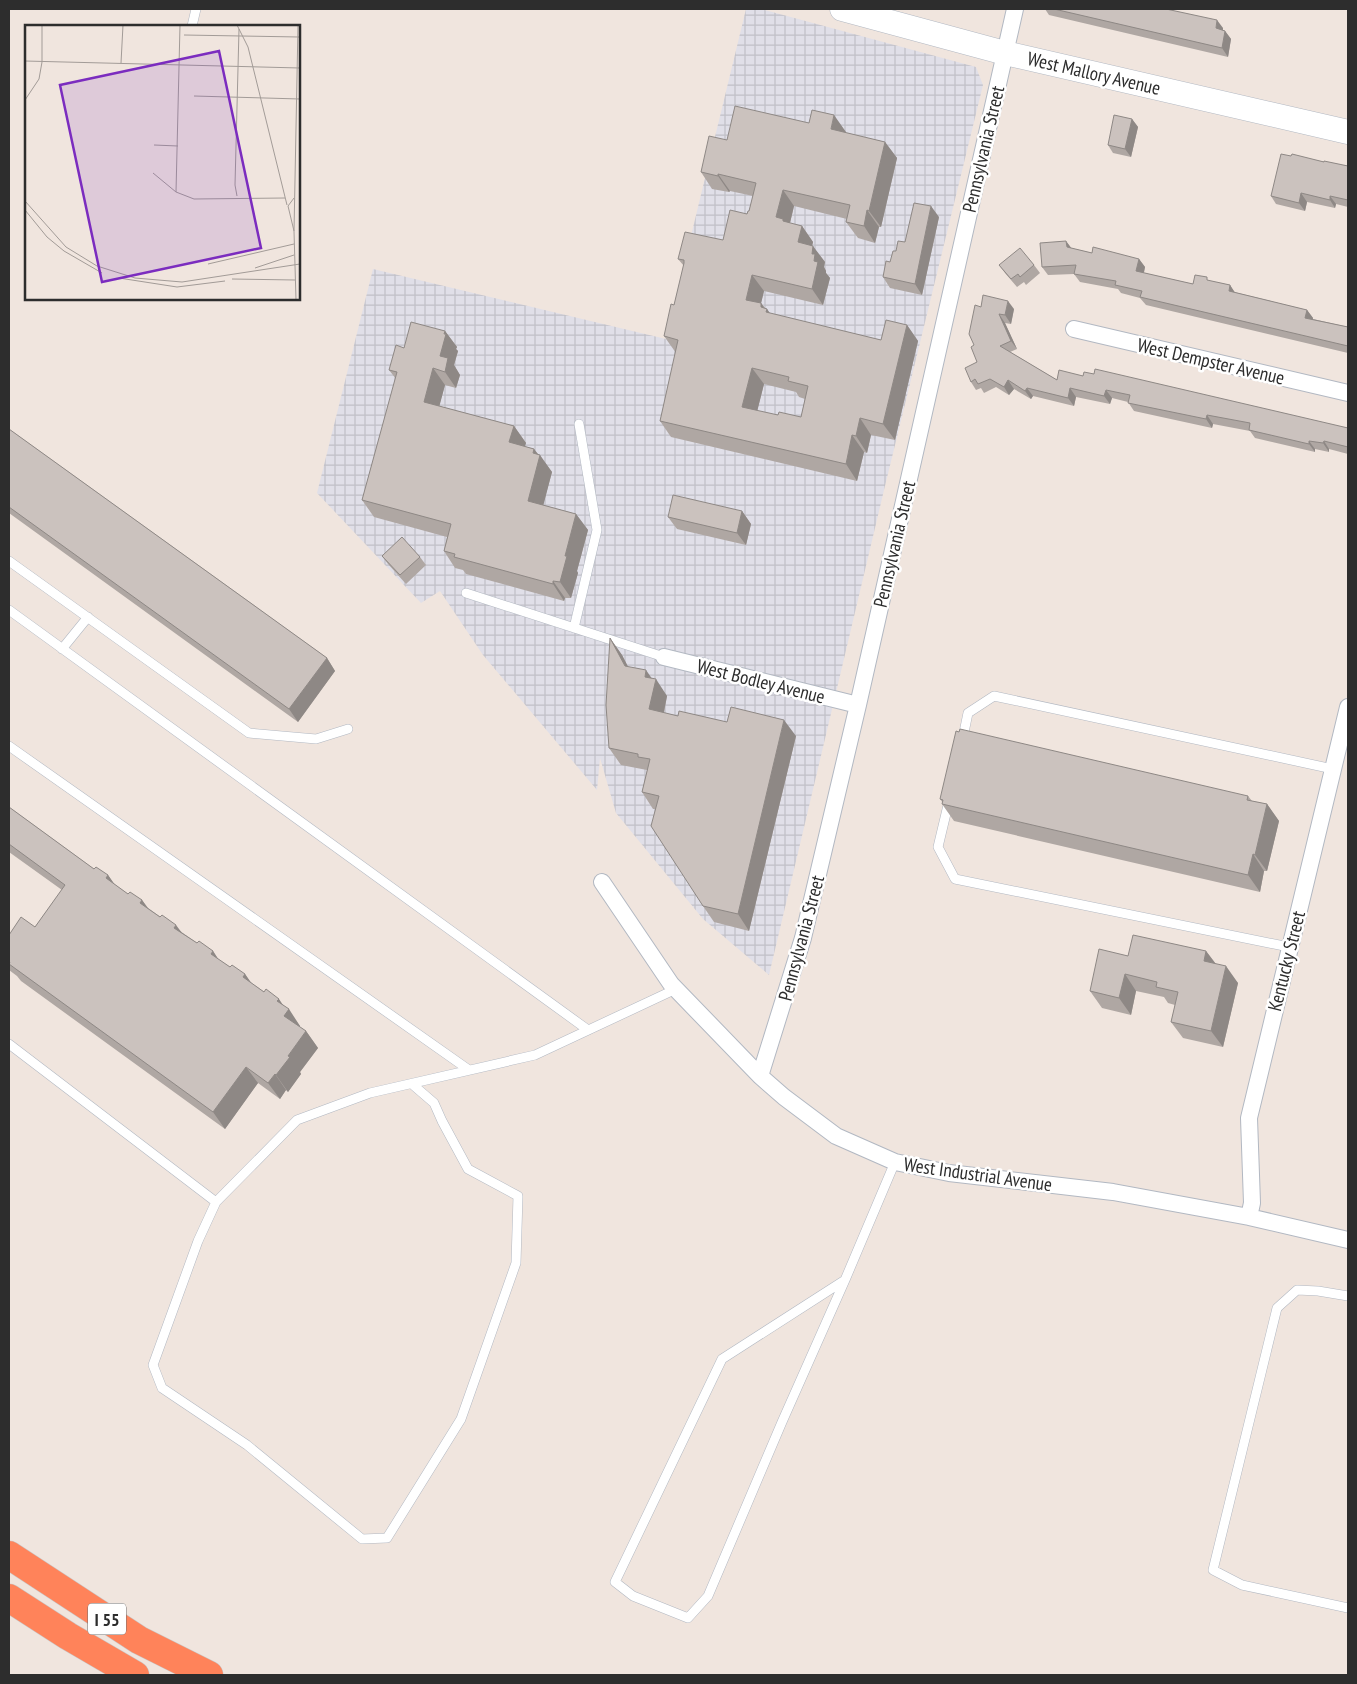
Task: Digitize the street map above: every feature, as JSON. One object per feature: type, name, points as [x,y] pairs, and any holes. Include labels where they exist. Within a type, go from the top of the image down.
[{"type":"highway","name":"I 55","points":[[9,1556],[139,1640],[209,1675]]},
{"type":"highway","name":"I 55","points":[[9,1598],[68,1636],[135,1675]]},
{"type":"main road","name":"West Mallory Avenue","points":[[842,9],[1005,53],[1348,132]]},
{"type":"street","name":"Pennsylvania Street","points":[[760,1076],[803,938],[858,705],[1015,9]]},
{"type":"street","name":"West Dempster Avenue","points":[[1074,329],[1348,393]]},
{"type":"street","name":"West Bodley Avenue","points":[[664,657],[858,705]]},
{"type":"street","name":"Kentucky Street","points":[[1249,1217],[1252,1203],[1249,1118],[1348,708]]},
{"type":"street","name":"West Industrial Avenue","points":[[602,882],[671,984],[760,1076],[784,1097],[836,1136],[895,1162],[949,1173],[1114,1192],[1249,1217],[1348,1240]]},
{"type":"lane","points":[[192,25],[196,9]]},
{"type":"lane","points":[[574,628],[598,530],[579,424]]},
{"type":"lane","points":[[9,561],[249,733],[316,739],[348,729]]},
{"type":"lane","points":[[466,593],[664,657]]},
{"type":"lane","points":[[9,610],[588,1030]]},
{"type":"lane","points":[[62,649],[88,617]]},
{"type":"lane","points":[[960,751],[968,713],[994,696],[1333,770]]},
{"type":"lane","points":[[9,746],[469,1070]]},
{"type":"lane","points":[[951,790],[938,847],[955,879],[1289,948]]},
{"type":"lane","points":[[412,1084],[434,1103],[468,1169],[518,1196],[516,1263],[461,1419],[387,1538],[362,1539],[247,1445],[162,1388],[153,1365],[198,1242],[216,1202],[297,1120],[370,1093],[535,1055],[676,989]]},
{"type":"lane","points":[[9,1044],[216,1202]]},
{"type":"lane","points":[[845,1280],[722,1359],[615,1582],[633,1596],[688,1618],[708,1596],[782,1422],[845,1280],[895,1162]]},
{"type":"lane","points":[[1348,1296],[1297,1290],[1277,1308],[1213,1570],[1242,1585],[1348,1608]]},
{"type":"shaded area","points":[[746,9],[761,9],[976,67],[983,85],[884,490],[769,975],[703,919],[616,813],[600,758],[597,790],[483,655],[440,591],[421,603],[317,493],[373,269],[666,339]]},
{"type":"building","points":[[1054,9],[1166,9],[1217,20],[1216,28],[1225,31],[1222,48]]},
{"type":"building","points":[[735,106],[809,123],[812,110],[834,115],[831,129],[885,142],[864,226],[846,222],[850,205],[783,190],[776,217],[802,226],[798,242],[813,246],[812,254],[815,254],[814,261],[818,262],[812,289],[752,275],[746,300],[761,303],[761,307],[767,309],[766,312],[881,340],[886,320],[907,325],[883,424],[860,418],[856,436],[852,435],[846,464],[660,421],[678,340],[664,336],[671,304],[674,305],[684,263],[684,260],[678,259],[685,232],[723,240],[730,210],[747,214],[756,183],[701,172],[709,136],[727,140]],"holes":[[[752,368],[789,377],[788,381],[808,386],[801,417],[779,412],[778,415],[742,407]]]},
{"type":"building","points":[[1114,115],[1132,119],[1125,149],[1108,145]]},
{"type":"building","points":[[1281,154],[1291,156],[1292,154],[1348,166],[1348,200],[1330,196],[1330,200],[1301,193],[1299,203],[1271,196]]},
{"type":"building","points":[[914,203],[931,206],[915,284],[883,277],[886,261],[890,262],[893,251],[896,251],[898,241],[905,242]]},
{"type":"building","points":[[1066,241],[1067,247],[1092,253],[1093,247],[1139,259],[1136,271],[1193,284],[1195,275],[1207,277],[1207,280],[1230,285],[1229,291],[1307,310],[1305,318],[1348,327],[1348,346],[1140,297],[1142,291],[1115,285],[1116,281],[1074,274],[1076,265],[1042,267],[1040,243]]},
{"type":"building","points":[[1020,248],[1034,265],[1020,277],[1018,274],[1011,279],[999,265]]},
{"type":"building","points":[[983,295],[1008,301],[1005,315],[999,314],[1011,341],[1000,346],[1057,380],[1059,370],[1083,376],[1084,372],[1094,374],[1095,369],[1348,428],[1348,447],[1324,441],[1323,443],[1309,441],[1309,444],[1249,430],[1250,423],[1207,415],[1206,419],[1128,403],[1130,395],[1106,390],[1104,396],[1070,388],[1068,398],[1027,388],[1025,391],[1008,380],[1004,387],[990,379],[978,384],[975,379],[971,382],[965,368],[977,362],[971,347],[974,345],[969,334],[975,305],[981,307]]},
{"type":"building","points":[[411,322],[445,331],[444,334],[446,334],[440,356],[448,358],[445,372],[433,368],[424,402],[514,426],[509,442],[534,449],[533,453],[540,455],[528,501],[576,514],[560,582],[553,581],[553,584],[454,557],[455,554],[444,551],[451,524],[362,500],[397,372],[389,370],[396,345],[404,348]]},
{"type":"building","points":[[9,429],[327,658],[289,709],[9,507]]},
{"type":"building","points":[[673,495],[742,511],[737,533],[668,517]]},
{"type":"building","points":[[402,537],[420,557],[400,575],[382,556]]},
{"type":"building","points":[[610,638],[625,666],[646,670],[645,677],[656,679],[649,709],[678,716],[679,711],[727,722],[731,707],[784,720],[738,914],[703,906],[651,826],[659,796],[642,792],[650,759],[638,757],[638,754],[609,748],[606,705]]},
{"type":"building","points":[[960,729],[1248,796],[1247,800],[1267,804],[1255,855],[1253,854],[1248,875],[942,804],[943,800],[940,799],[956,731],[959,732]]},
{"type":"building","points":[[9,807],[94,869],[96,867],[108,875],[106,878],[128,894],[130,892],[142,900],[140,903],[160,917],[162,915],[176,925],[174,928],[197,943],[199,941],[213,951],[211,954],[230,967],[232,965],[245,974],[243,977],[264,992],[266,989],[279,999],[277,1001],[289,1009],[284,1016],[306,1031],[288,1056],[290,1057],[268,1083],[246,1067],[213,1112],[9,964],[9,935],[21,917],[35,927],[65,885],[9,844]]},
{"type":"building","points":[[1133,935],[1206,951],[1204,961],[1226,966],[1211,1031],[1171,1022],[1178,992],[1156,987],[1157,982],[1125,974],[1119,998],[1090,991],[1099,949],[1128,956]]}]
